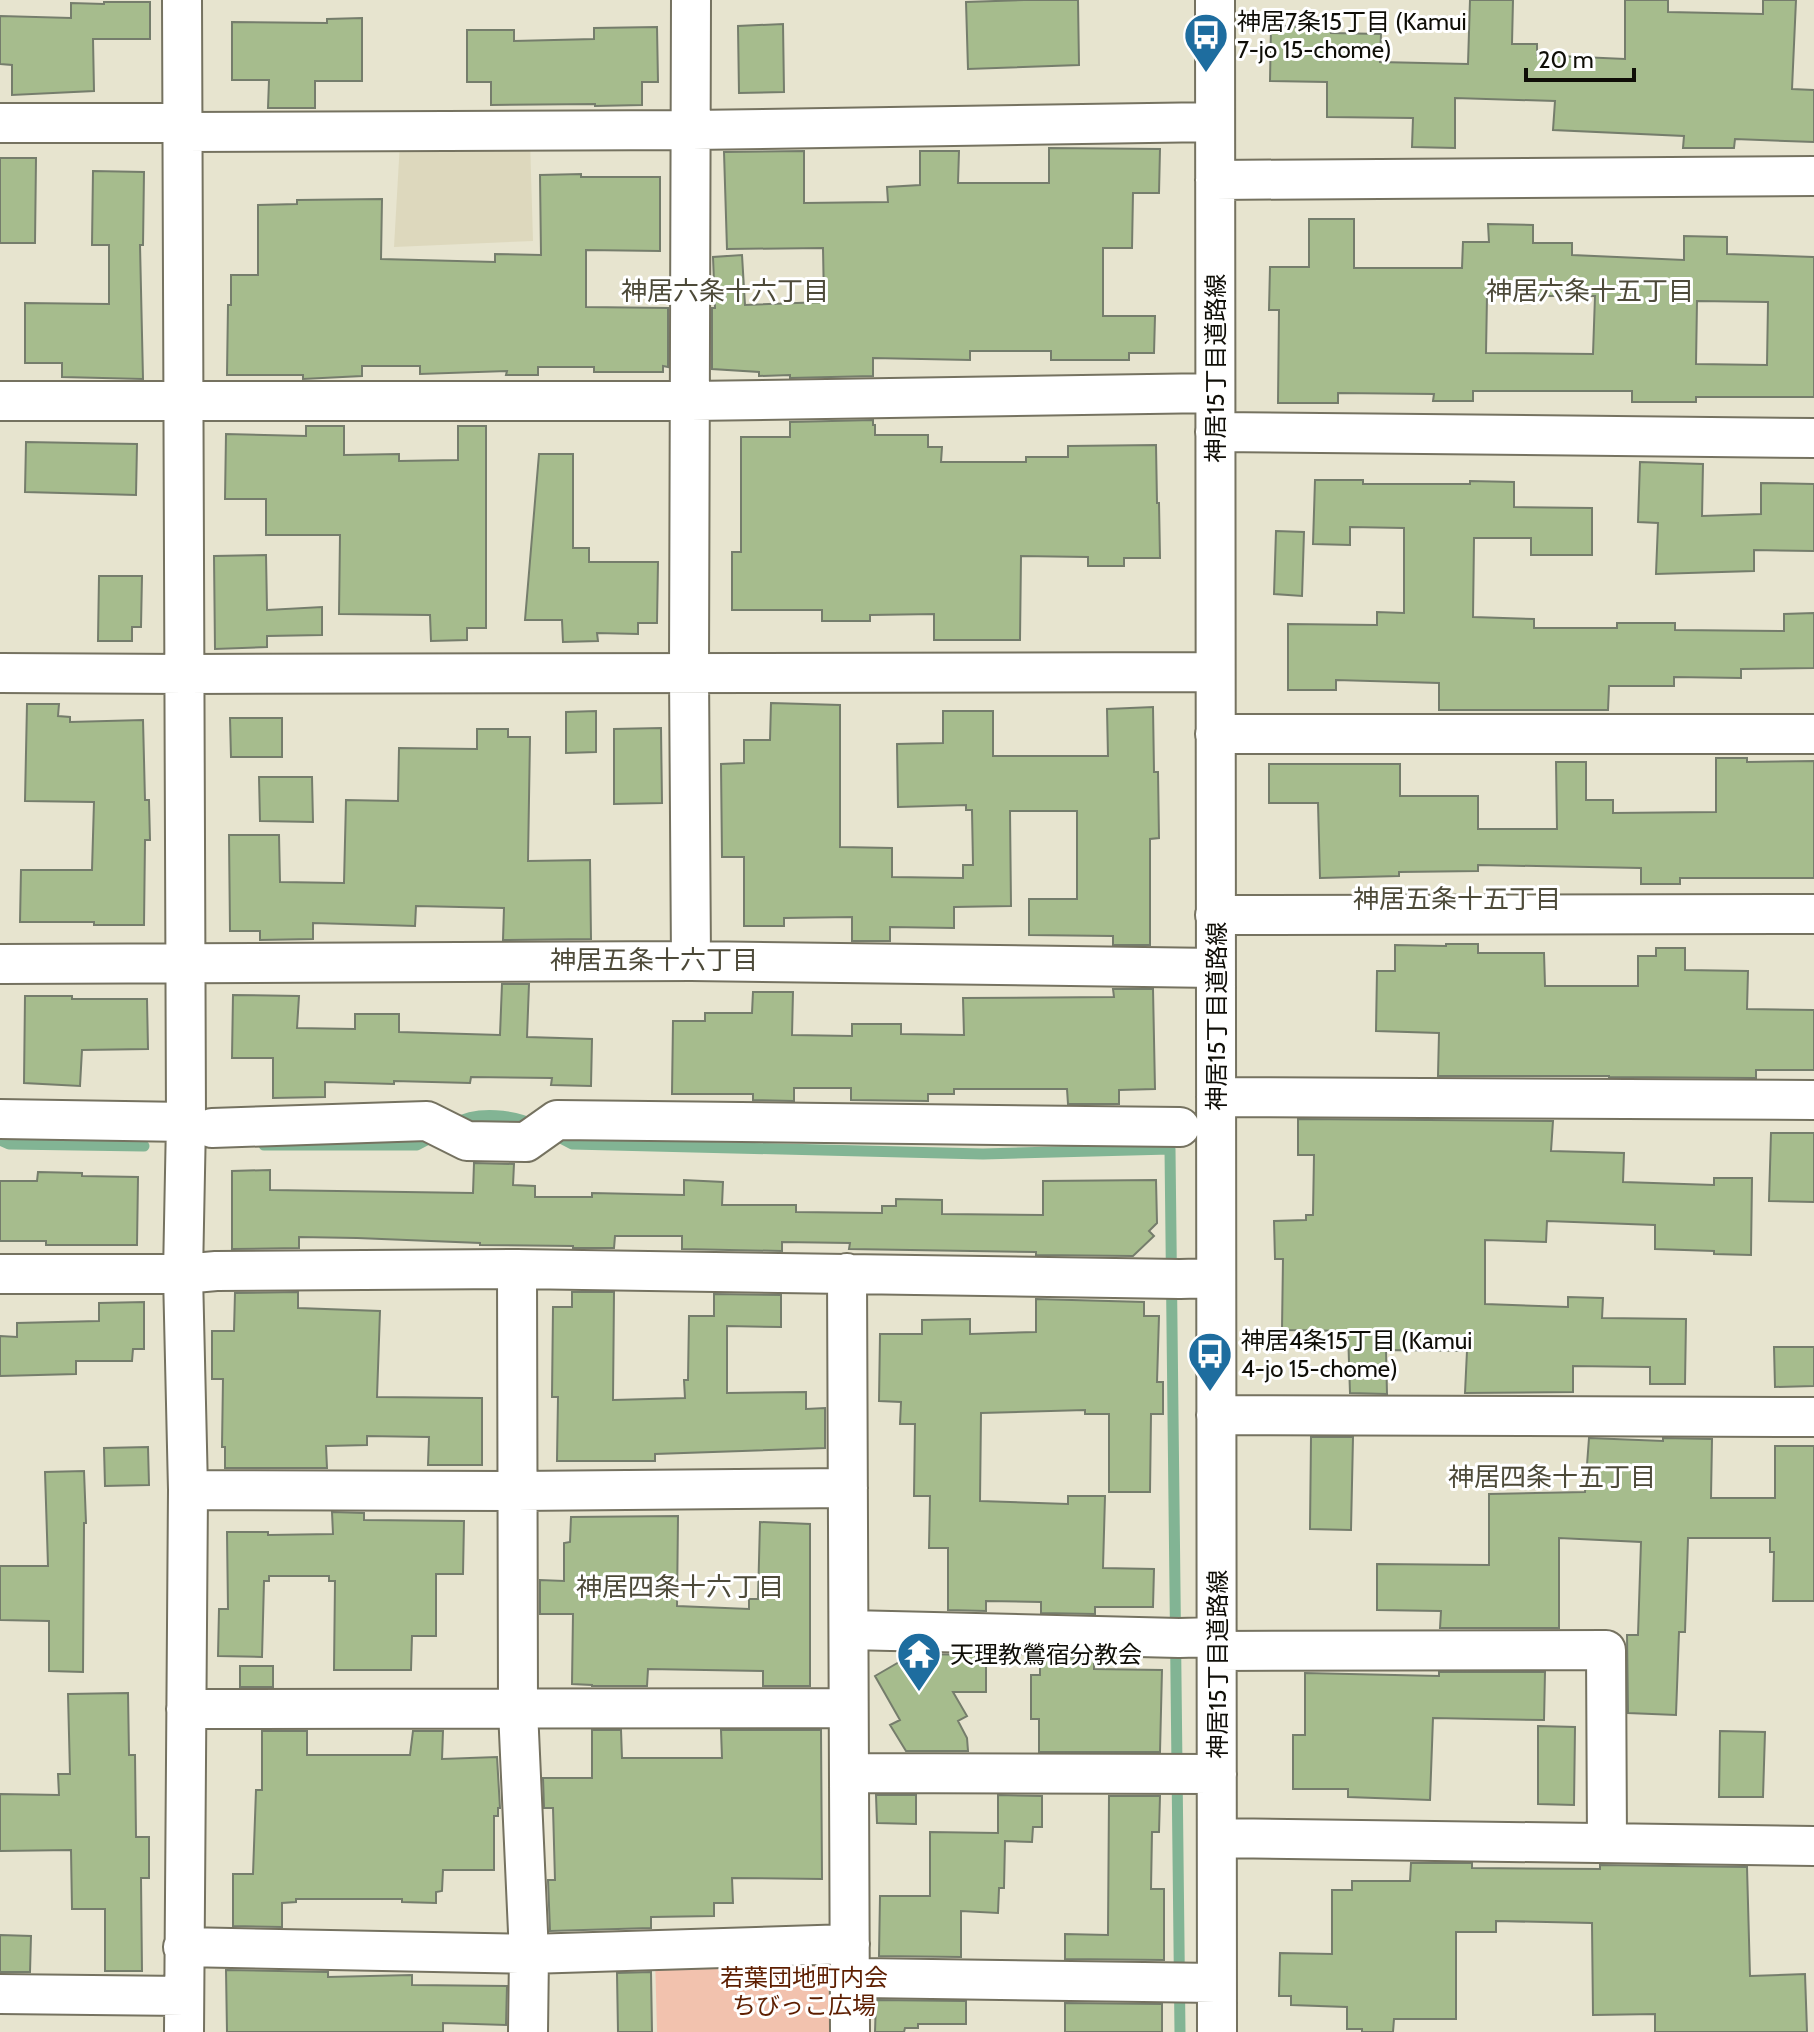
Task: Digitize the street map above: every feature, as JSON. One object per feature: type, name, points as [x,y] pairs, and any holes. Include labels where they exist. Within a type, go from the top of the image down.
[{"type":"street","points":[[0,1994],[184,2014],[188,1490],[183,1274],[199,1125],[186,963],[182,0]]},
{"type":"street","points":[[691,0],[691,961]]},
{"type":"street","name":"神居15丁目道路線","points":[[1215,0],[1217,2032]]},
{"type":"street","points":[[0,123],[692,130],[1215,122]]},
{"type":"street","points":[[1215,180],[1814,176]]},
{"type":"street","points":[[0,401],[691,401],[1215,393]]},
{"type":"street","points":[[1215,432],[1814,438]]},
{"type":"street","points":[[0,673],[1215,672]]},
{"type":"street","points":[[1215,734],[1814,734]]},
{"type":"street","points":[[1215,915],[1814,914]]},
{"type":"street","points":[[0,964],[691,961],[1216,968]]},
{"type":"street","points":[[1216,1097],[1814,1100]]},
{"type":"street","points":[[0,1119],[199,1125],[427,1121],[467,1141],[526,1142],[557,1120],[1180,1127]]},
{"type":"street","points":[[0,1274],[517,1269],[1216,1278]]},
{"type":"street","points":[[517,1269],[518,1710],[529,1954],[528,2032]]},
{"type":"street","points":[[847,1273],[850,2032]]},
{"type":"street","points":[[1216,1415],[1814,1417]]},
{"type":"street","points":[[188,1490],[848,1488]]},
{"type":"street","points":[[849,1630],[1179,1638],[1216,1644],[1606,1650],[1607,1843]]},
{"type":"street","points":[[186,1709],[848,1708]]},
{"type":"street","points":[[850,1773],[1217,1774]]},
{"type":"street","points":[[1217,1838],[1814,1846]]},
{"type":"street","points":[[183,1947],[850,1962],[863,1978],[1216,1983]]},
{"type":"shaded area","points":[[530,140],[533,241],[394,247],[400,142]]},
{"type":"green space","name":"若葉団地町内会 ちびっこ広場","points":[[844,1949],[849,2032],[657,2032],[655,1956]]},
{"type":"building","points":[[1078,0],[1079,65],[968,69],[966,2]]},
{"type":"building","points":[[1470,0],[1513,0],[1512,44],[1537,44],[1537,55],[1625,59],[1625,0],[1668,0],[1668,12],[1763,14],[1763,0],[1796,0],[1792,89],[1814,90],[1814,142],[1735,139],[1734,148],[1683,148],[1684,136],[1553,130],[1555,101],[1455,98],[1455,148],[1412,147],[1413,118],[1327,117],[1327,82],[1270,81],[1271,26],[1331,27],[1331,33],[1381,34],[1380,62],[1468,64]]},
{"type":"building","points":[[150,2],[150,39],[93,39],[94,91],[12,95],[12,65],[0,64],[0,16],[71,18],[71,3]]},
{"type":"building","points":[[362,18],[362,81],[315,81],[315,108],[268,108],[269,80],[232,80],[232,22],[327,23],[327,19]]},
{"type":"building","points":[[783,24],[784,92],[739,93],[738,26]]},
{"type":"building","points":[[657,27],[658,82],[642,82],[642,105],[491,105],[491,82],[467,82],[467,30],[514,30],[514,41],[594,39],[594,28]]},
{"type":"building","points":[[1049,148],[1160,149],[1159,193],[1133,193],[1132,248],[1103,248],[1103,316],[1155,316],[1154,353],[1129,353],[1129,360],[1051,360],[1051,351],[970,351],[970,360],[873,358],[873,376],[790,378],[790,375],[759,376],[759,372],[712,369],[712,308],[715,308],[713,257],[742,255],[745,305],[824,302],[823,248],[727,249],[724,152],[804,151],[804,203],[888,202],[887,187],[920,185],[920,151],[959,151],[958,183],[1049,183]]},
{"type":"building","points":[[0,158],[36,158],[35,243],[0,243]]},
{"type":"building","points":[[93,171],[144,172],[143,245],[140,245],[143,379],[62,377],[62,363],[25,363],[25,303],[109,304],[109,245],[92,245]]},
{"type":"building","points":[[581,174],[581,177],[660,177],[660,251],[586,250],[586,307],[668,308],[668,367],[663,366],[663,372],[594,372],[594,367],[538,367],[538,375],[506,375],[507,371],[420,374],[420,366],[362,366],[362,376],[303,379],[303,375],[227,375],[231,275],[258,275],[258,205],[297,204],[297,200],[382,199],[381,259],[495,262],[495,254],[541,255],[540,175]]},
{"type":"building","points":[[1309,219],[1354,219],[1354,268],[1462,268],[1463,242],[1489,242],[1488,224],[1533,225],[1533,243],[1572,243],[1572,255],[1684,260],[1684,236],[1727,237],[1727,254],[1814,257],[1814,397],[1696,397],[1696,402],[1632,402],[1632,391],[1473,391],[1473,401],[1433,401],[1434,394],[1338,393],[1338,403],[1278,403],[1279,310],[1269,310],[1270,267],[1309,267]],"holes":[[[1487,296],[1595,296],[1593,354],[1486,353]],[[1697,301],[1768,302],[1767,365],[1696,364]]]},
{"type":"building","points":[[873,420],[875,435],[928,435],[928,447],[942,447],[941,462],[1026,462],[1026,457],[1068,457],[1068,446],[1156,445],[1160,558],[1124,558],[1124,566],[1088,566],[1088,557],[1021,556],[1020,640],[934,640],[934,614],[870,615],[870,621],[822,621],[822,610],[732,610],[732,552],[741,552],[741,437],[790,437],[790,422]]},
{"type":"building","points":[[306,426],[344,426],[344,455],[399,454],[399,461],[458,460],[458,426],[486,426],[486,628],[467,628],[467,640],[431,641],[430,615],[339,614],[340,535],[266,535],[266,499],[225,499],[226,434],[306,436]]},
{"type":"building","points":[[26,442],[137,444],[136,495],[25,492]]},
{"type":"building","points":[[539,454],[573,454],[573,548],[589,548],[589,562],[658,562],[657,623],[638,623],[638,634],[597,633],[598,641],[563,642],[562,620],[525,620]]},
{"type":"building","points":[[1640,462],[1703,464],[1702,516],[1761,514],[1761,483],[1814,484],[1814,551],[1754,550],[1754,571],[1656,574],[1658,523],[1638,522]]},
{"type":"building","points":[[1315,480],[1363,480],[1363,484],[1514,482],[1514,507],[1592,508],[1592,555],[1531,555],[1531,538],[1474,538],[1473,617],[1534,619],[1534,628],[1617,628],[1617,623],[1675,623],[1675,630],[1784,631],[1784,614],[1814,613],[1814,668],[1741,669],[1741,678],[1674,677],[1674,686],[1609,686],[1608,710],[1439,710],[1439,683],[1336,680],[1336,690],[1288,690],[1288,624],[1377,625],[1377,612],[1404,613],[1404,528],[1350,527],[1350,545],[1313,544]]},
{"type":"building","points":[[1276,531],[1304,532],[1302,596],[1274,594]]},
{"type":"building","points":[[266,555],[267,610],[322,607],[322,635],[267,636],[267,647],[215,649],[214,556]]},
{"type":"building","points":[[99,576],[142,576],[141,627],[132,627],[132,641],[98,641]]},
{"type":"building","points":[[771,703],[840,705],[840,847],[892,848],[892,877],[963,878],[963,865],[973,865],[972,810],[966,810],[966,805],[898,807],[897,744],[943,743],[943,711],[993,711],[993,756],[1108,756],[1107,709],[1153,707],[1159,838],[1150,839],[1150,945],[1113,945],[1113,936],[1029,935],[1029,899],[1077,899],[1077,811],[1010,811],[1011,906],[954,907],[954,928],[890,927],[890,941],[852,941],[852,917],[784,918],[784,926],[744,926],[744,857],[722,857],[721,764],[744,763],[744,740],[770,740]]},
{"type":"building","points":[[27,704],[59,704],[58,716],[70,717],[70,722],[143,720],[145,800],[149,800],[150,840],[145,840],[144,925],[20,922],[21,870],[92,870],[94,802],[25,801]]},
{"type":"building","points":[[596,711],[596,752],[566,753],[566,712]]},
{"type":"building","points":[[230,718],[282,718],[282,757],[231,757]]},
{"type":"building","points":[[661,728],[662,803],[614,804],[614,729]]},
{"type":"building","points":[[477,729],[508,729],[508,737],[530,737],[528,861],[590,860],[591,939],[503,940],[504,908],[416,906],[415,926],[313,923],[313,939],[260,940],[260,931],[230,931],[229,835],[279,835],[280,882],[344,883],[346,800],[398,801],[399,748],[477,749]]},
{"type":"building","points":[[1716,758],[1747,758],[1747,762],[1814,761],[1814,878],[1680,878],[1680,884],[1641,884],[1641,868],[1478,865],[1478,871],[1399,872],[1399,876],[1320,878],[1318,803],[1269,803],[1269,764],[1400,764],[1400,796],[1478,796],[1478,829],[1557,829],[1556,762],[1586,762],[1586,800],[1613,800],[1613,813],[1716,812]]},
{"type":"building","points":[[259,777],[312,777],[313,822],[260,821]]},
{"type":"building","points":[[1478,944],[1478,953],[1544,953],[1545,986],[1638,986],[1638,956],[1656,956],[1656,948],[1685,948],[1685,970],[1748,971],[1747,1009],[1814,1010],[1814,1070],[1756,1070],[1756,1078],[1438,1076],[1439,1033],[1376,1031],[1377,971],[1395,971],[1395,945]]},
{"type":"building","points":[[502,984],[529,984],[527,1037],[592,1039],[591,1086],[551,1085],[552,1078],[471,1077],[470,1083],[325,1082],[325,1097],[273,1098],[273,1058],[232,1058],[233,995],[299,996],[297,1028],[355,1029],[355,1014],[399,1014],[399,1032],[500,1035]]},
{"type":"building","points":[[1113,989],[1153,989],[1155,1089],[1119,1090],[1119,1104],[1068,1104],[1067,1089],[954,1089],[954,1094],[928,1094],[928,1101],[851,1100],[851,1088],[794,1088],[794,1101],[753,1100],[753,1094],[672,1094],[673,1021],[705,1021],[705,1013],[752,1013],[753,992],[793,992],[792,1035],[852,1036],[852,1024],[901,1024],[901,1034],[964,1035],[963,998],[1114,997]]},
{"type":"building","points":[[25,996],[147,999],[148,1049],[82,1050],[80,1086],[24,1083]]},
{"type":"building","points":[[1298,1119],[1553,1121],[1551,1151],[1624,1153],[1623,1182],[1714,1185],[1714,1178],[1752,1178],[1751,1255],[1655,1249],[1655,1225],[1547,1221],[1546,1242],[1485,1240],[1485,1304],[1568,1307],[1568,1297],[1603,1298],[1602,1318],[1686,1319],[1685,1384],[1650,1384],[1650,1367],[1573,1366],[1573,1392],[1465,1393],[1467,1351],[1386,1350],[1387,1394],[1350,1393],[1348,1331],[1282,1330],[1283,1259],[1275,1259],[1274,1221],[1306,1220],[1306,1215],[1313,1215],[1314,1155],[1298,1155]]},
{"type":"building","points":[[1771,1133],[1814,1133],[1814,1202],[1769,1201]]},
{"type":"building","points":[[474,1163],[514,1164],[513,1185],[535,1186],[535,1197],[592,1197],[592,1193],[684,1195],[684,1180],[723,1182],[722,1205],[796,1205],[796,1212],[882,1213],[882,1206],[896,1206],[896,1199],[942,1200],[942,1214],[1043,1215],[1043,1181],[1156,1180],[1157,1223],[1149,1231],[1154,1236],[1133,1256],[849,1249],[850,1243],[782,1242],[782,1251],[682,1249],[682,1236],[615,1236],[614,1248],[299,1237],[299,1248],[232,1249],[232,1171],[270,1170],[270,1190],[473,1193]]},
{"type":"building","points":[[38,1172],[138,1177],[137,1245],[46,1245],[46,1241],[0,1241],[0,1181],[37,1181]]},
{"type":"building","points":[[298,1292],[298,1308],[380,1311],[377,1397],[482,1398],[482,1465],[428,1465],[429,1437],[367,1436],[367,1445],[326,1446],[327,1468],[225,1468],[225,1447],[222,1447],[223,1379],[212,1379],[212,1331],[234,1331],[235,1293]]},
{"type":"building","points":[[572,1292],[614,1292],[613,1400],[685,1398],[689,1316],[714,1316],[714,1294],[781,1295],[781,1327],[727,1326],[727,1393],[806,1392],[806,1409],[825,1408],[825,1448],[655,1454],[655,1461],[557,1461],[558,1397],[552,1397],[553,1307],[572,1307]]},
{"type":"building","points":[[1036,1299],[1144,1302],[1144,1316],[1159,1316],[1157,1382],[1163,1382],[1163,1414],[1151,1414],[1150,1492],[1109,1492],[1109,1414],[1085,1414],[1085,1410],[981,1413],[980,1501],[1068,1504],[1068,1496],[1105,1496],[1103,1568],[1154,1569],[1153,1607],[1095,1607],[1095,1614],[1041,1613],[1041,1602],[986,1601],[986,1611],[948,1610],[948,1548],[929,1548],[930,1496],[914,1496],[915,1424],[900,1424],[901,1402],[879,1401],[880,1334],[922,1334],[922,1320],[970,1319],[970,1334],[1036,1332]]},
{"type":"building","points":[[144,1302],[144,1349],[133,1349],[132,1361],[76,1361],[76,1374],[0,1376],[0,1336],[17,1337],[17,1323],[99,1321],[99,1303]]},
{"type":"building","points":[[1774,1347],[1814,1347],[1814,1386],[1775,1387]]},
{"type":"building","points":[[1311,1437],[1353,1437],[1351,1530],[1310,1529]]},
{"type":"building","points":[[1589,1438],[1712,1439],[1711,1498],[1775,1498],[1775,1446],[1814,1446],[1814,1601],[1773,1601],[1774,1552],[1770,1552],[1770,1538],[1688,1538],[1685,1632],[1679,1632],[1676,1715],[1628,1713],[1627,1635],[1638,1635],[1641,1542],[1559,1538],[1559,1628],[1440,1628],[1441,1611],[1377,1610],[1377,1564],[1489,1565],[1489,1494],[1585,1492]]},
{"type":"building","points":[[148,1447],[149,1485],[105,1486],[104,1448]]},
{"type":"building","points":[[84,1471],[83,1672],[49,1671],[49,1621],[0,1620],[0,1566],[48,1566],[45,1472]]},
{"type":"building","points":[[332,1512],[364,1513],[364,1520],[464,1521],[463,1574],[436,1574],[436,1636],[412,1636],[411,1670],[334,1670],[335,1581],[329,1581],[329,1576],[269,1576],[269,1581],[264,1581],[262,1657],[218,1656],[219,1609],[228,1609],[227,1532],[333,1534]]},
{"type":"building","points":[[678,1516],[677,1606],[749,1609],[749,1599],[758,1599],[760,1522],[810,1524],[810,1686],[763,1686],[763,1671],[648,1669],[647,1686],[572,1684],[573,1614],[540,1614],[540,1580],[564,1581],[564,1543],[570,1542],[571,1517]]},
{"type":"building","name":"天理教鶯宿分教会","points":[[913,1654],[986,1655],[986,1692],[953,1692],[967,1716],[958,1721],[967,1738],[968,1751],[906,1751],[890,1725],[900,1720],[875,1676]]},
{"type":"building","points":[[1040,1657],[1094,1658],[1094,1669],[1162,1670],[1160,1752],[1039,1752],[1039,1719],[1031,1719],[1031,1675],[1040,1675]]},
{"type":"building","points":[[240,1666],[273,1666],[273,1687],[240,1687]]},
{"type":"building","points":[[1439,1672],[1545,1672],[1544,1720],[1433,1718],[1430,1800],[1348,1797],[1348,1789],[1293,1789],[1293,1735],[1305,1735],[1305,1673],[1439,1676]]},
{"type":"building","points":[[128,1693],[129,1755],[135,1755],[136,1837],[149,1837],[149,1878],[141,1878],[142,1971],[105,1971],[105,1909],[72,1909],[71,1850],[0,1851],[0,1794],[59,1795],[58,1774],[70,1774],[68,1694]]},
{"type":"building","points":[[1538,1726],[1575,1727],[1574,1805],[1538,1804]]},
{"type":"building","points":[[592,1730],[621,1730],[622,1758],[722,1758],[721,1730],[821,1730],[822,1879],[732,1878],[733,1903],[714,1903],[714,1916],[651,1917],[651,1928],[550,1931],[548,1880],[555,1880],[553,1808],[544,1808],[543,1778],[592,1778]]},
{"type":"building","points":[[262,1731],[307,1731],[307,1755],[410,1755],[413,1731],[443,1731],[442,1759],[497,1757],[500,1808],[498,1816],[494,1816],[494,1870],[443,1870],[442,1891],[436,1892],[436,1903],[402,1902],[402,1899],[296,1899],[296,1902],[282,1903],[282,1927],[233,1926],[233,1874],[253,1874],[256,1790],[262,1790]]},
{"type":"building","points":[[1720,1731],[1765,1732],[1763,1797],[1719,1797]]},
{"type":"building","points":[[876,1795],[916,1795],[916,1824],[877,1823]]},
{"type":"building","points":[[998,1795],[1042,1796],[1042,1827],[1033,1827],[1032,1842],[1005,1841],[1004,1888],[999,1888],[998,1913],[961,1911],[961,1957],[879,1956],[880,1896],[930,1896],[930,1832],[998,1833]]},
{"type":"building","points":[[1109,1796],[1160,1796],[1159,1832],[1152,1832],[1151,1889],[1164,1889],[1164,1960],[1065,1959],[1065,1934],[1108,1935]]},
{"type":"building","points":[[1411,1863],[1472,1863],[1472,1868],[1600,1869],[1600,1865],[1747,1867],[1750,1976],[1805,1974],[1807,2032],[1655,2032],[1655,2014],[1593,2015],[1592,1923],[1496,1921],[1496,1932],[1456,1932],[1456,2019],[1394,2019],[1393,2032],[1362,2032],[1362,2029],[1347,2029],[1347,2007],[1291,2005],[1291,1996],[1279,1996],[1280,1953],[1332,1954],[1332,1890],[1352,1890],[1352,1881],[1410,1881]]},
{"type":"building","points":[[0,1935],[31,1936],[30,1972],[0,1972]]},
{"type":"building","points":[[226,1970],[328,1972],[328,1977],[412,1975],[412,1985],[507,1986],[506,2025],[443,2023],[443,2032],[227,2032]]},
{"type":"building","points":[[651,1972],[652,2032],[618,2032],[617,1973]]},
{"type":"building","points":[[876,2000],[966,2001],[966,2024],[918,2024],[918,2028],[905,2028],[904,2032],[875,2032]]},
{"type":"building","points":[[1065,2003],[1162,2004],[1162,2032],[1065,2032]]},
{"type":"waterway","points":[[454,1124],[474,1117],[496,1116],[537,1126]]},
{"type":"waterway","points":[[553,1134],[572,1144],[983,1154],[1170,1149],[1180,2032]]},
{"type":"waterway","points":[[264,1145],[417,1145],[436,1135]]},
{"type":"waterway","points":[[0,1140],[9,1144],[144,1146]]},
{"type":"place","name":"神居7条15丁目 (Kamui 7-jo 15-chome)","points":[[1206,74]]},
{"type":"place","name":"神居4条15丁目 (Kamui 4-jo 15-chome)","points":[[1210,1393]]},
{"type":"place","name":"天理教鶯宿分教会","points":[[919,1693]]},
{"type":"district","name":"神居六条十六丁目","points":[[725,291]]},
{"type":"district","name":"神居六条十五丁目","points":[[1590,291]]},
{"type":"district","name":"神居五条十五丁目","points":[[1457,899]]},
{"type":"district","name":"神居五条十六丁目","points":[[654,960]]},
{"type":"district","name":"神居四条十五丁目","points":[[1552,1477]]},
{"type":"district","name":"神居四条十六丁目","points":[[680,1587]]}]
